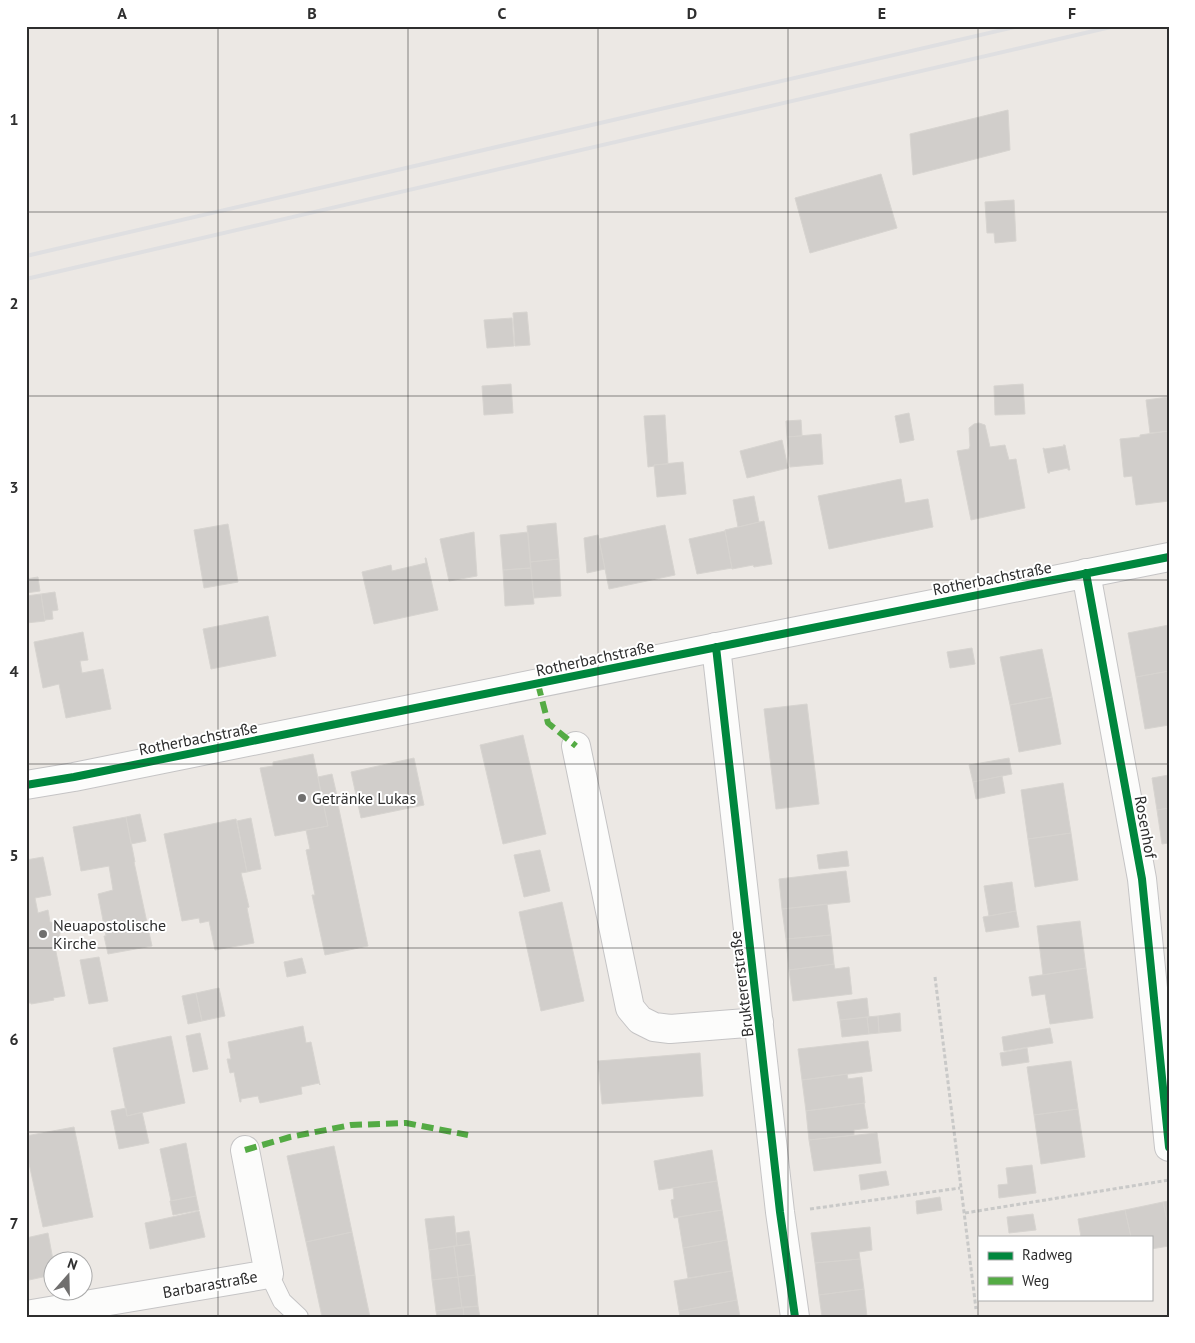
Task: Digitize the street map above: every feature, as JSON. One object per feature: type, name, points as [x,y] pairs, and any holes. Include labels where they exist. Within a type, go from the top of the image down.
[{"type":"street","name":"Rotherbachstraße","points":[[26,784],[93,774],[1169,557]]},
{"type":"street","name":"Rosenhof","points":[[1086,573],[1142,879],[1169,1147]]},
{"type":"street","name":"Bruktererstraße","points":[[716,647],[780,1212],[795,1317]]},
{"type":"street","name":"Bruktererstraße","points":[[576,746],[630,1008],[640,1020],[654,1027],[670,1029],[759,1022]]},
{"type":"street","name":"Barbarastraße","points":[[26,1315],[269,1274],[245,1150]]},
{"type":"lane","points":[[269,1274],[282,1301],[299,1317]]},
{"type":"path","points":[[935,977],[976,1309]]},
{"type":"path","points":[[965,1213],[1169,1180]]},
{"type":"path","points":[[780,1212],[960,1188]]},
{"type":"building","points":[[1008,110],[1010,150],[913,175],[910,134]]},
{"type":"building","points":[[881,174],[897,228],[810,253],[795,198]]},
{"type":"building","points":[[1014,200],[1016,241],[995,243],[994,233],[987,233],[985,202]]},
{"type":"building","points":[[527,312],[530,345],[515,346],[513,313]]},
{"type":"building","points":[[512,318],[514,346],[487,348],[484,320]]},
{"type":"building","points":[[511,384],[513,413],[484,415],[482,386]]},
{"type":"building","points":[[1023,384],[1025,414],[995,415],[994,386]]},
{"type":"building","points":[[1169,397],[1169,431],[1150,433],[1146,400]]},
{"type":"building","points":[[909,413],[914,440],[900,443],[895,416]]},
{"type":"building","points":[[665,415],[668,464],[648,467],[644,416]]},
{"type":"building","points":[[801,420],[802,436],[787,437],[786,421]]},
{"type":"building","points":[[979,423],[985,425],[990,447],[1005,445],[1009,460],[1016,459],[1025,508],[971,520],[957,451],[969,449],[969,428]]},
{"type":"building","points":[[1169,431],[1169,501],[1136,505],[1132,476],[1124,477],[1120,439]]},
{"type":"building","points":[[821,434],[823,464],[790,467],[787,437]]},
{"type":"building","points":[[782,440],[788,468],[747,478],[740,451]]},
{"type":"building","points":[[1065,445],[1070,470],[1068,468],[1048,473],[1043,448]]},
{"type":"building","points":[[683,462],[686,494],[657,497],[654,465]]},
{"type":"building","points":[[901,479],[905,503],[928,499],[933,527],[829,549],[818,496]]},
{"type":"building","points":[[754,496],[759,522],[738,527],[733,500]]},
{"type":"building","points":[[764,521],[772,564],[732,569],[725,530]]},
{"type":"building","points":[[556,523],[559,559],[530,562],[527,526]]},
{"type":"building","points":[[228,524],[238,582],[204,588],[194,530]]},
{"type":"building","points":[[665,525],[675,575],[609,589],[599,539]]},
{"type":"building","points":[[725,531],[732,568],[697,574],[689,539]]},
{"type":"building","points":[[474,532],[477,576],[449,581],[440,539]]},
{"type":"building","points":[[528,532],[531,568],[503,570],[500,535]]},
{"type":"building","points":[[598,535],[605,569],[587,573],[584,538]]},
{"type":"building","points":[[425,558],[438,610],[374,624],[362,572],[391,565],[392,571],[426,563]]},
{"type":"building","points":[[559,559],[561,596],[534,598],[530,562]]},
{"type":"building","points":[[531,568],[534,604],[505,606],[503,570]]},
{"type":"building","points":[[38,577],[40,591],[26,593],[26,579]]},
{"type":"building","points":[[55,592],[58,610],[52,611],[53,619],[45,620],[41,594]]},
{"type":"building","points":[[41,594],[45,621],[26,623],[26,596]]},
{"type":"building","points":[[268,616],[276,656],[211,669],[203,629]]},
{"type":"building","points":[[1169,625],[1169,671],[1136,677],[1128,633]]},
{"type":"building","points":[[83,632],[88,660],[80,661],[82,673],[103,669],[111,709],[66,718],[59,684],[43,688],[34,642]]},
{"type":"building","points":[[972,648],[975,664],[950,668],[947,652]]},
{"type":"building","points":[[1042,649],[1052,697],[1010,705],[1000,657]]},
{"type":"building","points":[[1169,671],[1169,725],[1145,729],[1136,677]]},
{"type":"building","points":[[1052,697],[1061,744],[1019,752],[1010,705]]},
{"type":"building","points":[[807,704],[819,804],[776,809],[764,709]]},
{"type":"building","points":[[523,735],[546,834],[503,844],[480,745]]},
{"type":"building","points":[[313,754],[328,826],[275,836],[260,768],[273,766],[273,762]]},
{"type":"building","points":[[414,758],[424,805],[361,818],[351,772]]},
{"type":"building","points":[[1009,758],[1012,774],[973,782],[969,765]]},
{"type":"building","points":[[332,774],[338,800],[323,803],[318,777]]},
{"type":"building","points":[[1169,775],[1169,808],[1157,810],[1152,778]]},
{"type":"building","points":[[1002,776],[1005,793],[976,799],[973,782]]},
{"type":"building","points":[[1063,783],[1071,833],[1028,839],[1021,790]]},
{"type":"building","points":[[337,800],[368,946],[325,955],[312,895],[315,895],[306,850],[310,849],[306,830],[328,826],[323,803]]},
{"type":"building","points":[[1169,808],[1169,843],[1162,844],[1157,810]]},
{"type":"building","points":[[140,814],[146,841],[131,844],[126,817]]},
{"type":"building","points":[[126,817],[152,946],[108,954],[98,894],[113,890],[109,866],[81,871],[73,827]]},
{"type":"building","points":[[251,818],[261,869],[247,872],[237,821]]},
{"type":"building","points":[[236,819],[247,872],[241,873],[249,907],[247,908],[254,943],[215,950],[209,921],[200,923],[199,918],[182,921],[164,834]]},
{"type":"building","points":[[1071,833],[1078,880],[1035,887],[1028,839]]},
{"type":"building","points":[[540,850],[550,891],[524,897],[514,855]]},
{"type":"building","points":[[847,851],[849,866],[819,869],[817,855]]},
{"type":"building","name":"Neuapostolische Kirche","points":[[43,857],[51,895],[35,898],[38,913],[48,910],[50,922],[57,924],[61,930],[59,937],[54,942],[65,996],[31,1004],[26,1003],[26,860]]},
{"type":"building","points":[[846,871],[850,902],[782,909],[779,879]]},
{"type":"building","points":[[1012,882],[1016,911],[989,916],[984,886]]},
{"type":"building","points":[[562,902],[584,1001],[541,1011],[519,912]]},
{"type":"building","points":[[827,904],[831,935],[786,939],[782,909]]},
{"type":"building","points":[[1016,911],[1019,927],[986,932],[983,917]]},
{"type":"building","points":[[1080,921],[1086,968],[1043,975],[1037,926]]},
{"type":"building","points":[[831,935],[834,964],[789,970],[786,939]]},
{"type":"building","points":[[99,957],[108,1001],[89,1004],[80,960]]},
{"type":"building","points":[[302,958],[306,973],[287,977],[284,962]]},
{"type":"building","points":[[834,964],[835,969],[849,967],[852,994],[793,1001],[789,970]]},
{"type":"building","points":[[1086,968],[1093,1018],[1050,1024],[1045,994],[1032,996],[1029,977]]},
{"type":"building","points":[[219,988],[225,1016],[202,1021],[196,993]]},
{"type":"building","points":[[196,993],[202,1021],[188,1024],[182,996]]},
{"type":"building","points":[[867,998],[869,1017],[840,1020],[837,1002]]},
{"type":"building","points":[[900,1013],[901,1031],[879,1033],[878,1016]]},
{"type":"building","points":[[878,1016],[879,1033],[869,1034],[867,1017]]},
{"type":"building","points":[[867,1017],[869,1034],[842,1037],[840,1020]]},
{"type":"building","points":[[303,1026],[306,1043],[311,1042],[320,1085],[319,1083],[301,1087],[302,1094],[260,1103],[258,1096],[241,1099],[240,1102],[234,1072],[230,1073],[227,1059],[231,1059],[228,1042]]},
{"type":"building","points":[[1050,1028],[1053,1043],[1004,1051],[1002,1037]]},
{"type":"building","points":[[200,1033],[208,1069],[193,1072],[186,1036]]},
{"type":"building","points":[[171,1036],[185,1103],[127,1116],[113,1048]]},
{"type":"building","points":[[868,1041],[872,1071],[802,1080],[798,1049]]},
{"type":"building","points":[[1027,1048],[1029,1062],[1002,1066],[1000,1053]]},
{"type":"building","points":[[700,1053],[703,1096],[602,1104],[598,1061]]},
{"type":"building","points":[[1071,1061],[1078,1109],[1034,1115],[1027,1067]]},
{"type":"building","points":[[847,1074],[848,1079],[862,1077],[865,1103],[806,1111],[802,1080]]},
{"type":"building","points":[[864,1103],[868,1128],[854,1130],[854,1135],[809,1140],[806,1111]]},
{"type":"building","points":[[126,1108],[127,1116],[142,1112],[149,1143],[119,1149],[111,1111]]},
{"type":"building","points":[[1078,1109],[1085,1157],[1041,1164],[1034,1115]]},
{"type":"building","points":[[74,1127],[93,1217],[43,1227],[26,1150],[26,1136]]},
{"type":"building","points":[[877,1133],[881,1163],[814,1171],[809,1140]]},
{"type":"building","points":[[186,1143],[196,1196],[171,1201],[160,1149]]},
{"type":"building","points":[[334,1146],[352,1232],[306,1242],[287,1156]]},
{"type":"building","points":[[712,1150],[717,1181],[659,1190],[654,1161]]},
{"type":"building","points":[[1032,1165],[1036,1193],[999,1198],[998,1185],[1008,1184],[1006,1168]]},
{"type":"building","points":[[886,1171],[889,1185],[861,1190],[859,1175]]},
{"type":"building","points":[[717,1181],[722,1210],[674,1218],[671,1200],[674,1199],[673,1188]]},
{"type":"building","points":[[196,1196],[199,1210],[173,1215],[170,1201]]},
{"type":"building","points":[[940,1197],[942,1210],[917,1214],[916,1201]]},
{"type":"building","points":[[1169,1201],[1169,1230],[1163,1202]]},
{"type":"building","points":[[1163,1202],[1169,1230],[1169,1246],[1152,1249],[1152,1236],[1131,1236],[1125,1210]]},
{"type":"building","points":[[722,1210],[727,1240],[683,1248],[678,1217]]},
{"type":"building","points":[[1125,1210],[1131,1236],[1081,1236],[1078,1219]]},
{"type":"building","points":[[199,1211],[205,1237],[150,1249],[145,1223]]},
{"type":"building","points":[[1033,1214],[1036,1230],[1009,1233],[1007,1217]]},
{"type":"building","points":[[454,1216],[457,1246],[429,1250],[425,1219]]},
{"type":"building","points":[[870,1227],[872,1250],[859,1252],[860,1259],[815,1263],[811,1233]]},
{"type":"building","points":[[469,1231],[471,1244],[457,1246],[456,1233]]},
{"type":"building","points":[[352,1232],[370,1317],[322,1317],[306,1242]]},
{"type":"building","points":[[48,1233],[51,1250],[42,1250],[42,1277],[29,1280],[26,1264],[26,1238]]},
{"type":"building","points":[[727,1240],[732,1271],[688,1278],[683,1248]]},
{"type":"building","points":[[471,1244],[475,1275],[458,1277],[454,1246]]},
{"type":"building","points":[[454,1246],[458,1277],[432,1280],[429,1250]]},
{"type":"building","points":[[860,1259],[864,1289],[819,1295],[815,1263]]},
{"type":"building","points":[[732,1271],[737,1300],[679,1311],[674,1281]]},
{"type":"building","points":[[475,1275],[478,1306],[462,1308],[458,1277]]},
{"type":"building","points":[[458,1277],[462,1308],[436,1311],[432,1280]]},
{"type":"building","points":[[864,1289],[867,1317],[822,1317],[819,1295]]},
{"type":"building","points":[[737,1300],[740,1317],[680,1317],[679,1311]]},
{"type":"building","points":[[478,1306],[480,1317],[464,1317],[463,1307]]},
{"type":"building","points":[[463,1307],[464,1317],[437,1317],[436,1311]]},
{"type":"railway","points":[[26,256],[1019,26]]},
{"type":"railway","points":[[26,279],[1115,26]]},
{"type":"marked path","points":[[538,684],[548,723],[576,746]]},
{"type":"marked path","points":[[245,1150],[290,1137],[351,1125],[406,1123],[468,1135]]},
{"type":"cycle path","points":[[26,785],[74,777],[1169,557]]},
{"type":"cycle path","points":[[1086,573],[1142,879],[1169,1147]]},
{"type":"cycle path","points":[[716,647],[780,1212],[795,1317]]},
{"type":"place","name":"Getränke Lukas","points":[[302,798]]},
{"type":"place","name":"Neuapostolische Kirche","points":[[43,934]]}]
